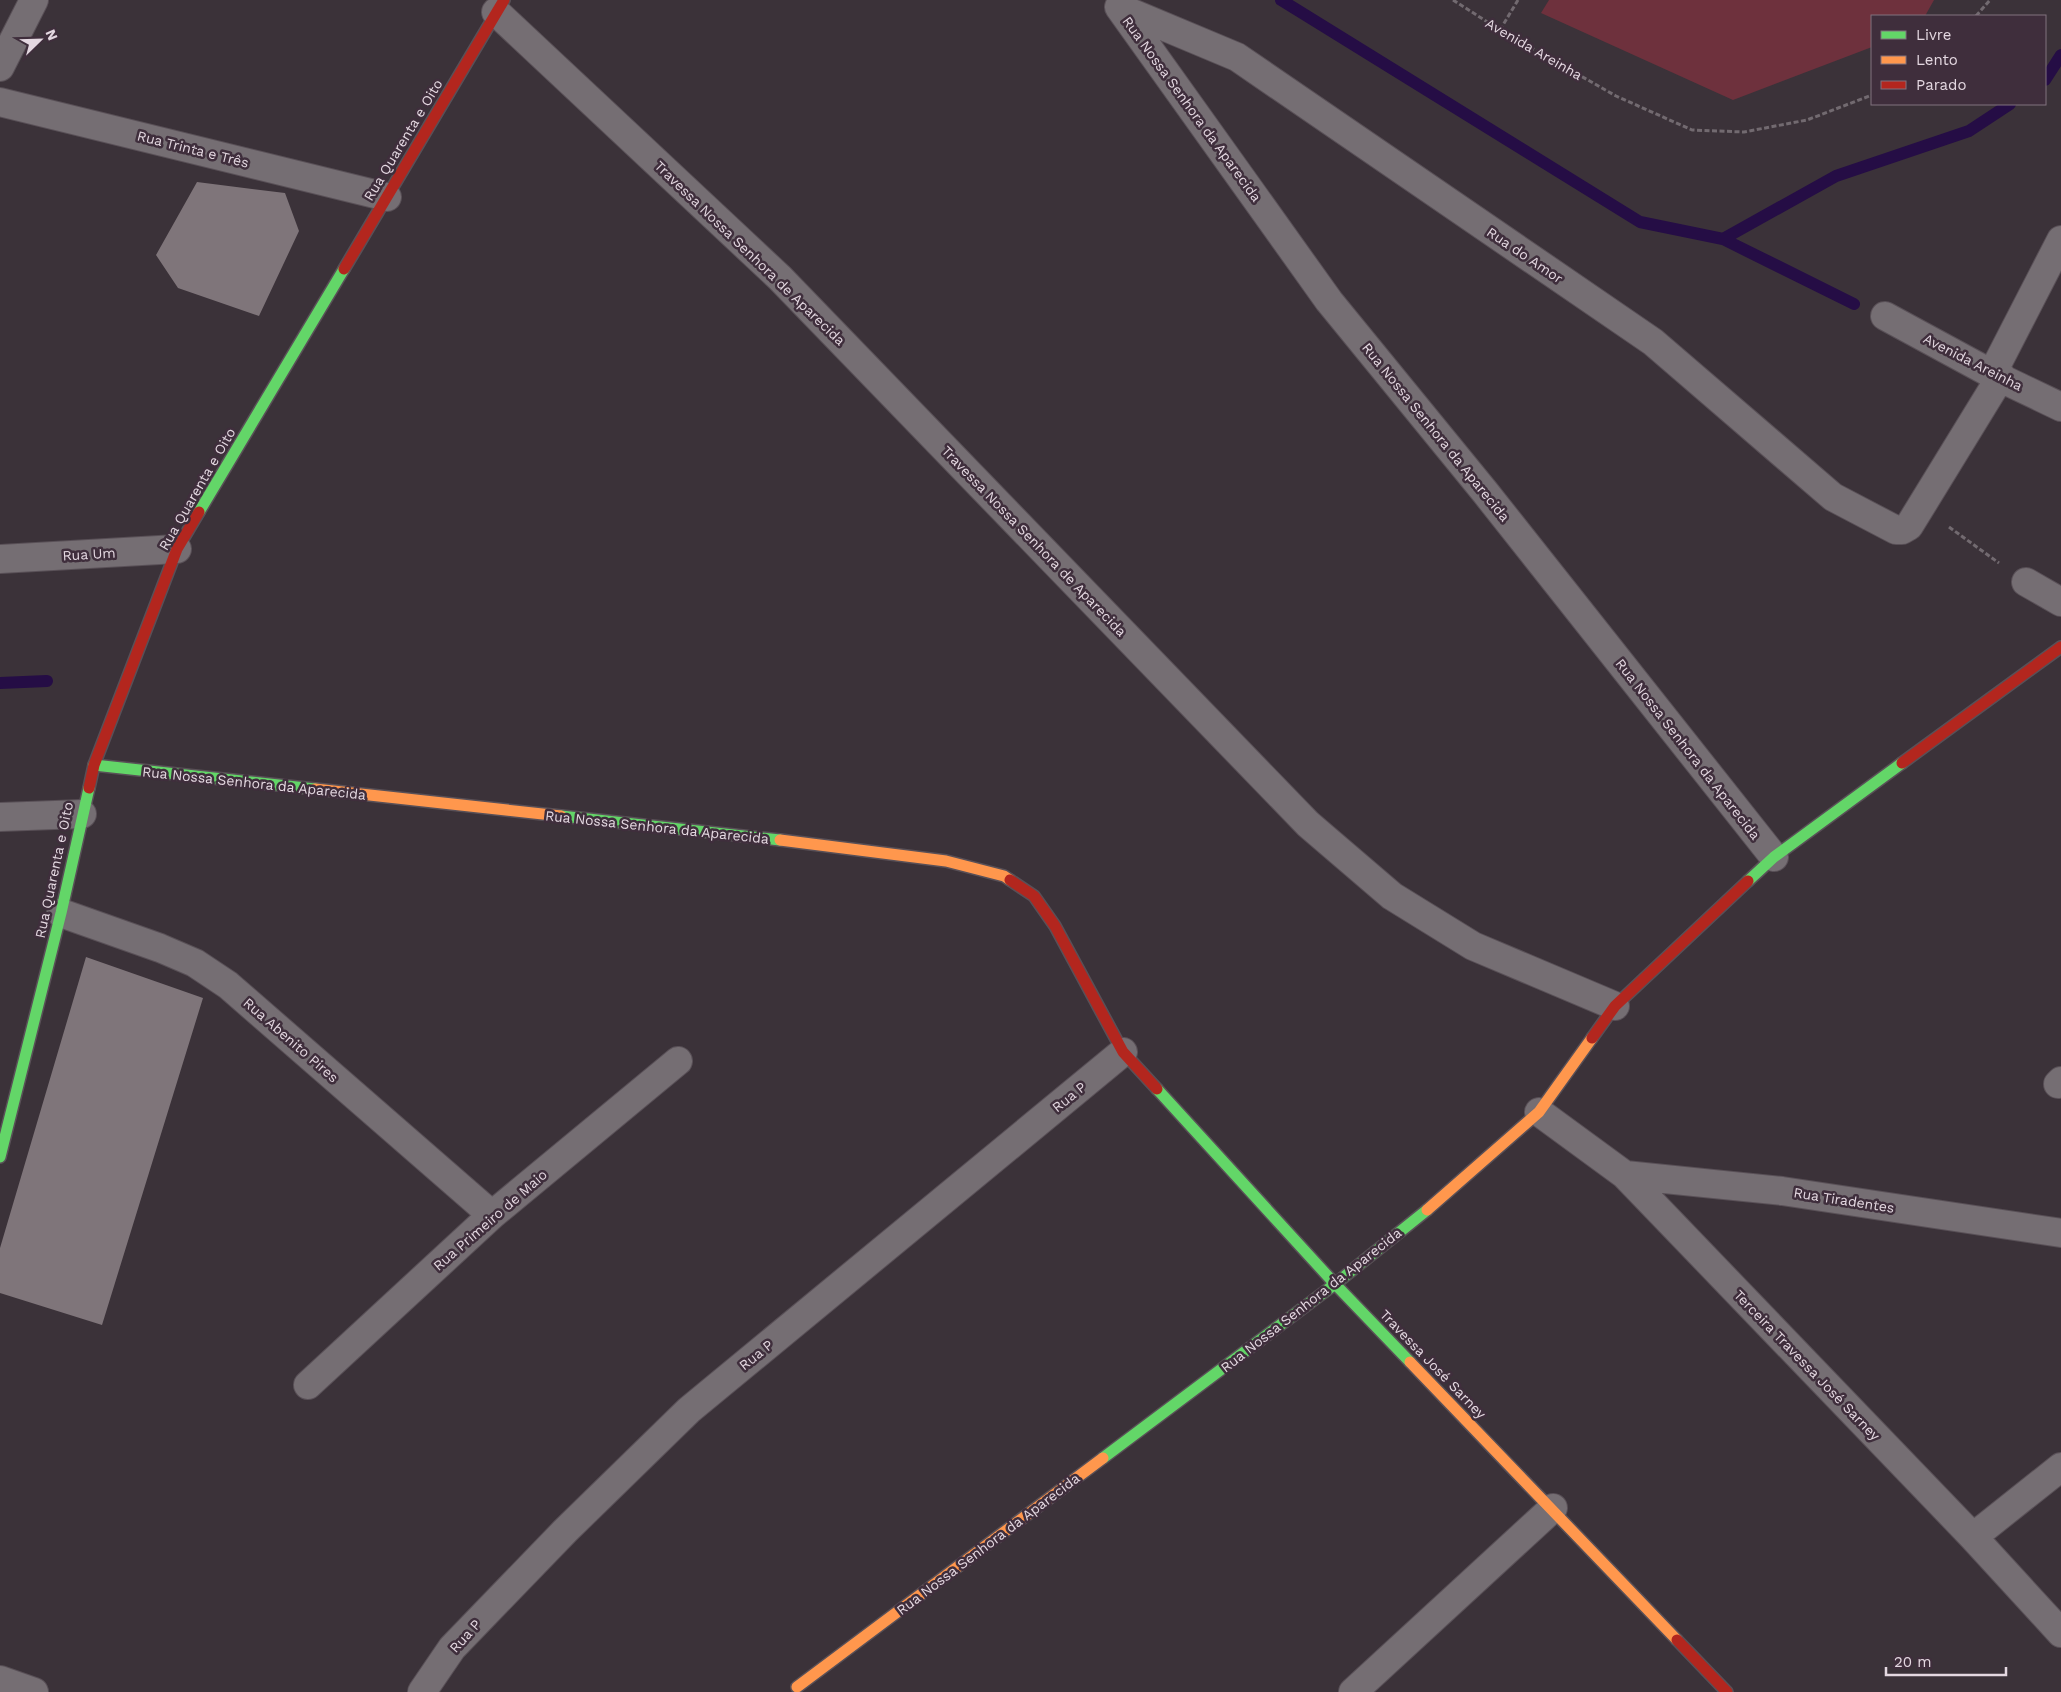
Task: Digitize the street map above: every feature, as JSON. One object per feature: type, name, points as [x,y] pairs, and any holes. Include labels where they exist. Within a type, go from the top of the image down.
[{"type":"street","points":[[0,68],[34,0]]},
{"type":"street","name":"Rua do Amor","points":[[1114,4],[1237,57],[1653,342],[1833,497],[1896,530],[1902,530],[1915,516]]},
{"type":"street","name":"Rua Nossa Senhora da Aparecida","points":[[1114,4],[1329,301],[1491,500],[1774,857]]},
{"type":"street","name":"Rua Quarenta e Oito","points":[[0,1157],[6,1108],[61,913],[94,765],[177,548],[500,6]]},
{"type":"street","name":"Travessa Nossa Senhora de Aparecida","points":[[500,6],[780,278],[1308,824],[1392,896],[1473,946],[1615,1006]]},
{"type":"street","name":"Rua Trinta e Três","points":[[0,102],[387,197]]},
{"type":"street","points":[[1915,516],[1997,375],[2061,240]]},
{"type":"street","name":"Avenida Areinha","points":[[1884,316],[2061,407]]},
{"type":"street","name":"Rua Um","points":[[0,559],[177,548]]},
{"type":"street","points":[[2026,582],[2061,602]]},
{"type":"street","name":"Rua Nossa Senhora da Aparecida","points":[[796,1687],[1335,1284],[1452,1190],[1538,1112],[1615,1006],[1774,857],[2061,647]]},
{"type":"street","name":"Rua Nossa Senhora da Aparecida","points":[[94,765],[852,848],[946,860],[1004,876],[1034,896],[1055,926],[1123,1052]]},
{"type":"street","points":[[0,817],[82,814]]},
{"type":"street","name":"Rua Abenito Pires","points":[[61,913],[160,948],[195,963],[228,985],[492,1215]]},
{"type":"street","name":"Travessa José Sarney","points":[[1123,1052],[1335,1284],[1727,1692]]},
{"type":"street","name":"Rua P","points":[[422,1692],[452,1648],[565,1531],[688,1410],[1123,1052]]},
{"type":"street","name":"Rua Primeiro de Maio","points":[[308,1385],[492,1215],[678,1061]]},
{"type":"street","name":"Terceira Travessa José Sarney","points":[[1538,1112],[1625,1176],[1973,1537],[2061,1633]]},
{"type":"street","name":"Rua Tiradentes","points":[[1625,1176],[1782,1191],[2061,1233]]},
{"type":"street","points":[[1973,1537],[2061,1467]]},
{"type":"street","points":[[1353,1692],[1552,1508]]},
{"type":"street","points":[[0,1680],[34,1692]]},
{"type":"path","name":"Avenida Areinha","points":[[1453,0],[1500,30],[1616,96],[1692,130],[1744,132],[1807,120],[1871,95]]},
{"type":"path","points":[[1500,30],[1518,0]]},
{"type":"path","points":[[1977,15],[1990,0]]},
{"type":"path","points":[[1915,516],[2026,582]]},
{"type":"shaded area","points":[[1549,0],[1934,0],[1926,15],[1871,15],[1871,47],[1733,100],[1541,13]]},
{"type":"building","points":[[197,182],[285,193],[299,231],[259,316],[178,288],[156,255]]},
{"type":"building","points":[[86,957],[203,998],[102,1325],[0,1293],[0,1248]]},
{"type":"waterway","points":[[1281,0],[1640,222],[1723,239],[1854,304]]},
{"type":"waterway","points":[[2046,78],[2061,55]]},
{"type":"waterway","points":[[1723,239],[1836,176],[1969,131],[2008,105]]},
{"type":"waterway","points":[[0,683],[47,681]]},
{"type":"traffic: fast","points":[[199,512],[344,269]]},
{"type":"traffic: fast","points":[[1748,881],[1774,857],[1902,763]]},
{"type":"traffic: fast","points":[[94,765],[315,789]]},
{"type":"traffic: fast","points":[[0,1157],[61,913],[89,788]]},
{"type":"traffic: fast","points":[[561,816],[780,840]]},
{"type":"traffic: fast","points":[[1157,1089],[1335,1284],[1410,1362]]},
{"type":"traffic: fast","points":[[1103,1458],[1335,1284],[1427,1210]]},
{"type":"traffic: slow","points":[[315,789],[561,816]]},
{"type":"traffic: slow","points":[[780,840],[946,861],[1004,876],[1010,880]]},
{"type":"traffic: slow","points":[[1427,1210],[1539,1112],[1592,1038]]},
{"type":"traffic: slow","points":[[1410,1362],[1677,1640]]},
{"type":"traffic: slow","points":[[797,1687],[1103,1458]]},
{"type":"traffic: jam","points":[[344,269],[504,0]]},
{"type":"traffic: jam","points":[[89,788],[94,765],[177,549],[199,512]]},
{"type":"traffic: jam","points":[[1902,763],[2061,647]]},
{"type":"traffic: jam","points":[[1010,880],[1034,896],[1055,926],[1123,1052],[1157,1089]]},
{"type":"traffic: jam","points":[[1592,1038],[1615,1006],[1748,881]]},
{"type":"traffic: jam","points":[[1677,1640],[1727,1692]]}]
